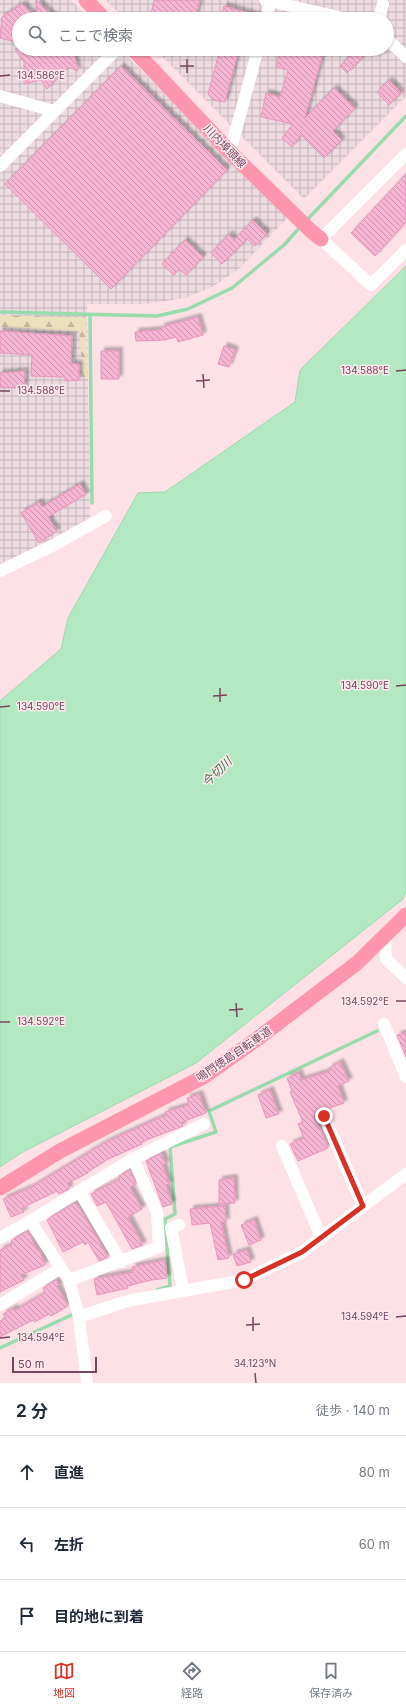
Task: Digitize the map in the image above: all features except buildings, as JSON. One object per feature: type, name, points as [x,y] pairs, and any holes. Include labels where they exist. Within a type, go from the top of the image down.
[{"type":"main road","points":[[86,0],[97,12]]},
{"type":"main road","name":"川内埠頭線","points":[[140,56],[230,152],[311,231],[321,238]]},
{"type":"main road","name":"鳴門徳島自転車道","points":[[0,1188],[67,1148],[205,1076],[258,1039],[345,972],[406,916]]},
{"type":"street","points":[[267,12],[269,0],[318,12]]},
{"type":"street","points":[[381,12],[383,4]]},
{"type":"street","points":[[394,46],[406,57]]},
{"type":"street","points":[[0,166],[110,56]]},
{"type":"street","points":[[230,152],[256,56]]},
{"type":"street","points":[[0,96],[54,111]]},
{"type":"street","points":[[406,154],[321,238],[371,286],[406,250]]},
{"type":"street","points":[[0,571],[54,545],[106,516]]},
{"type":"street","points":[[385,936],[386,959],[406,978]]},
{"type":"street","points":[[384,1024],[406,1077]]},
{"type":"street","points":[[324,1116],[363,1206]]},
{"type":"street","points":[[0,1238],[133,1159],[204,1124]]},
{"type":"street","points":[[282,1146],[321,1238]]},
{"type":"street","points":[[70,1280],[159,1247],[156,1212],[133,1159]]},
{"type":"street","points":[[79,1317],[127,1301],[244,1280],[302,1252],[406,1174]]},
{"type":"street","points":[[79,1191],[121,1262]]},
{"type":"street","points":[[30,1221],[70,1280],[79,1317],[87,1383]]},
{"type":"street","points":[[179,1225],[171,1228],[183,1290]]},
{"type":"street","points":[[0,1305],[61,1268]]},
{"type":"shaded area","points":[[0,0],[71,0],[83,12],[12,12],[12,56],[127,56],[288,217],[239,269],[214,286],[185,298],[146,304],[87,304],[90,518],[0,567]]},
{"type":"shaded area","points":[[106,0],[406,0],[406,96],[304,199],[162,56],[394,56],[394,12],[118,12]]},
{"type":"green space","points":[[0,315],[86,318],[87,378],[83,378],[79,331],[0,327]]},
{"type":"water","name":"今切川","points":[[406,266],[406,891],[403,899],[196,1063],[21,1153],[0,1167],[0,701],[61,649],[68,618],[138,493],[165,492],[295,402],[300,370]]},
{"type":"waterway","points":[[306,221],[406,116]]},
{"type":"waterway","points":[[0,312],[157,316],[188,309],[232,288],[284,245],[301,226]]},
{"type":"waterway","points":[[90,315],[92,503]]},
{"type":"waterway","points":[[157,1290],[170,1286],[165,1219],[175,1214],[170,1147],[216,1132],[209,1111],[377,1031]]},
{"type":"waterway","points":[[0,1348],[76,1313]]},
{"type":"route","points":[[244,1280],[302,1252],[363,1206],[324,1116]]}]
